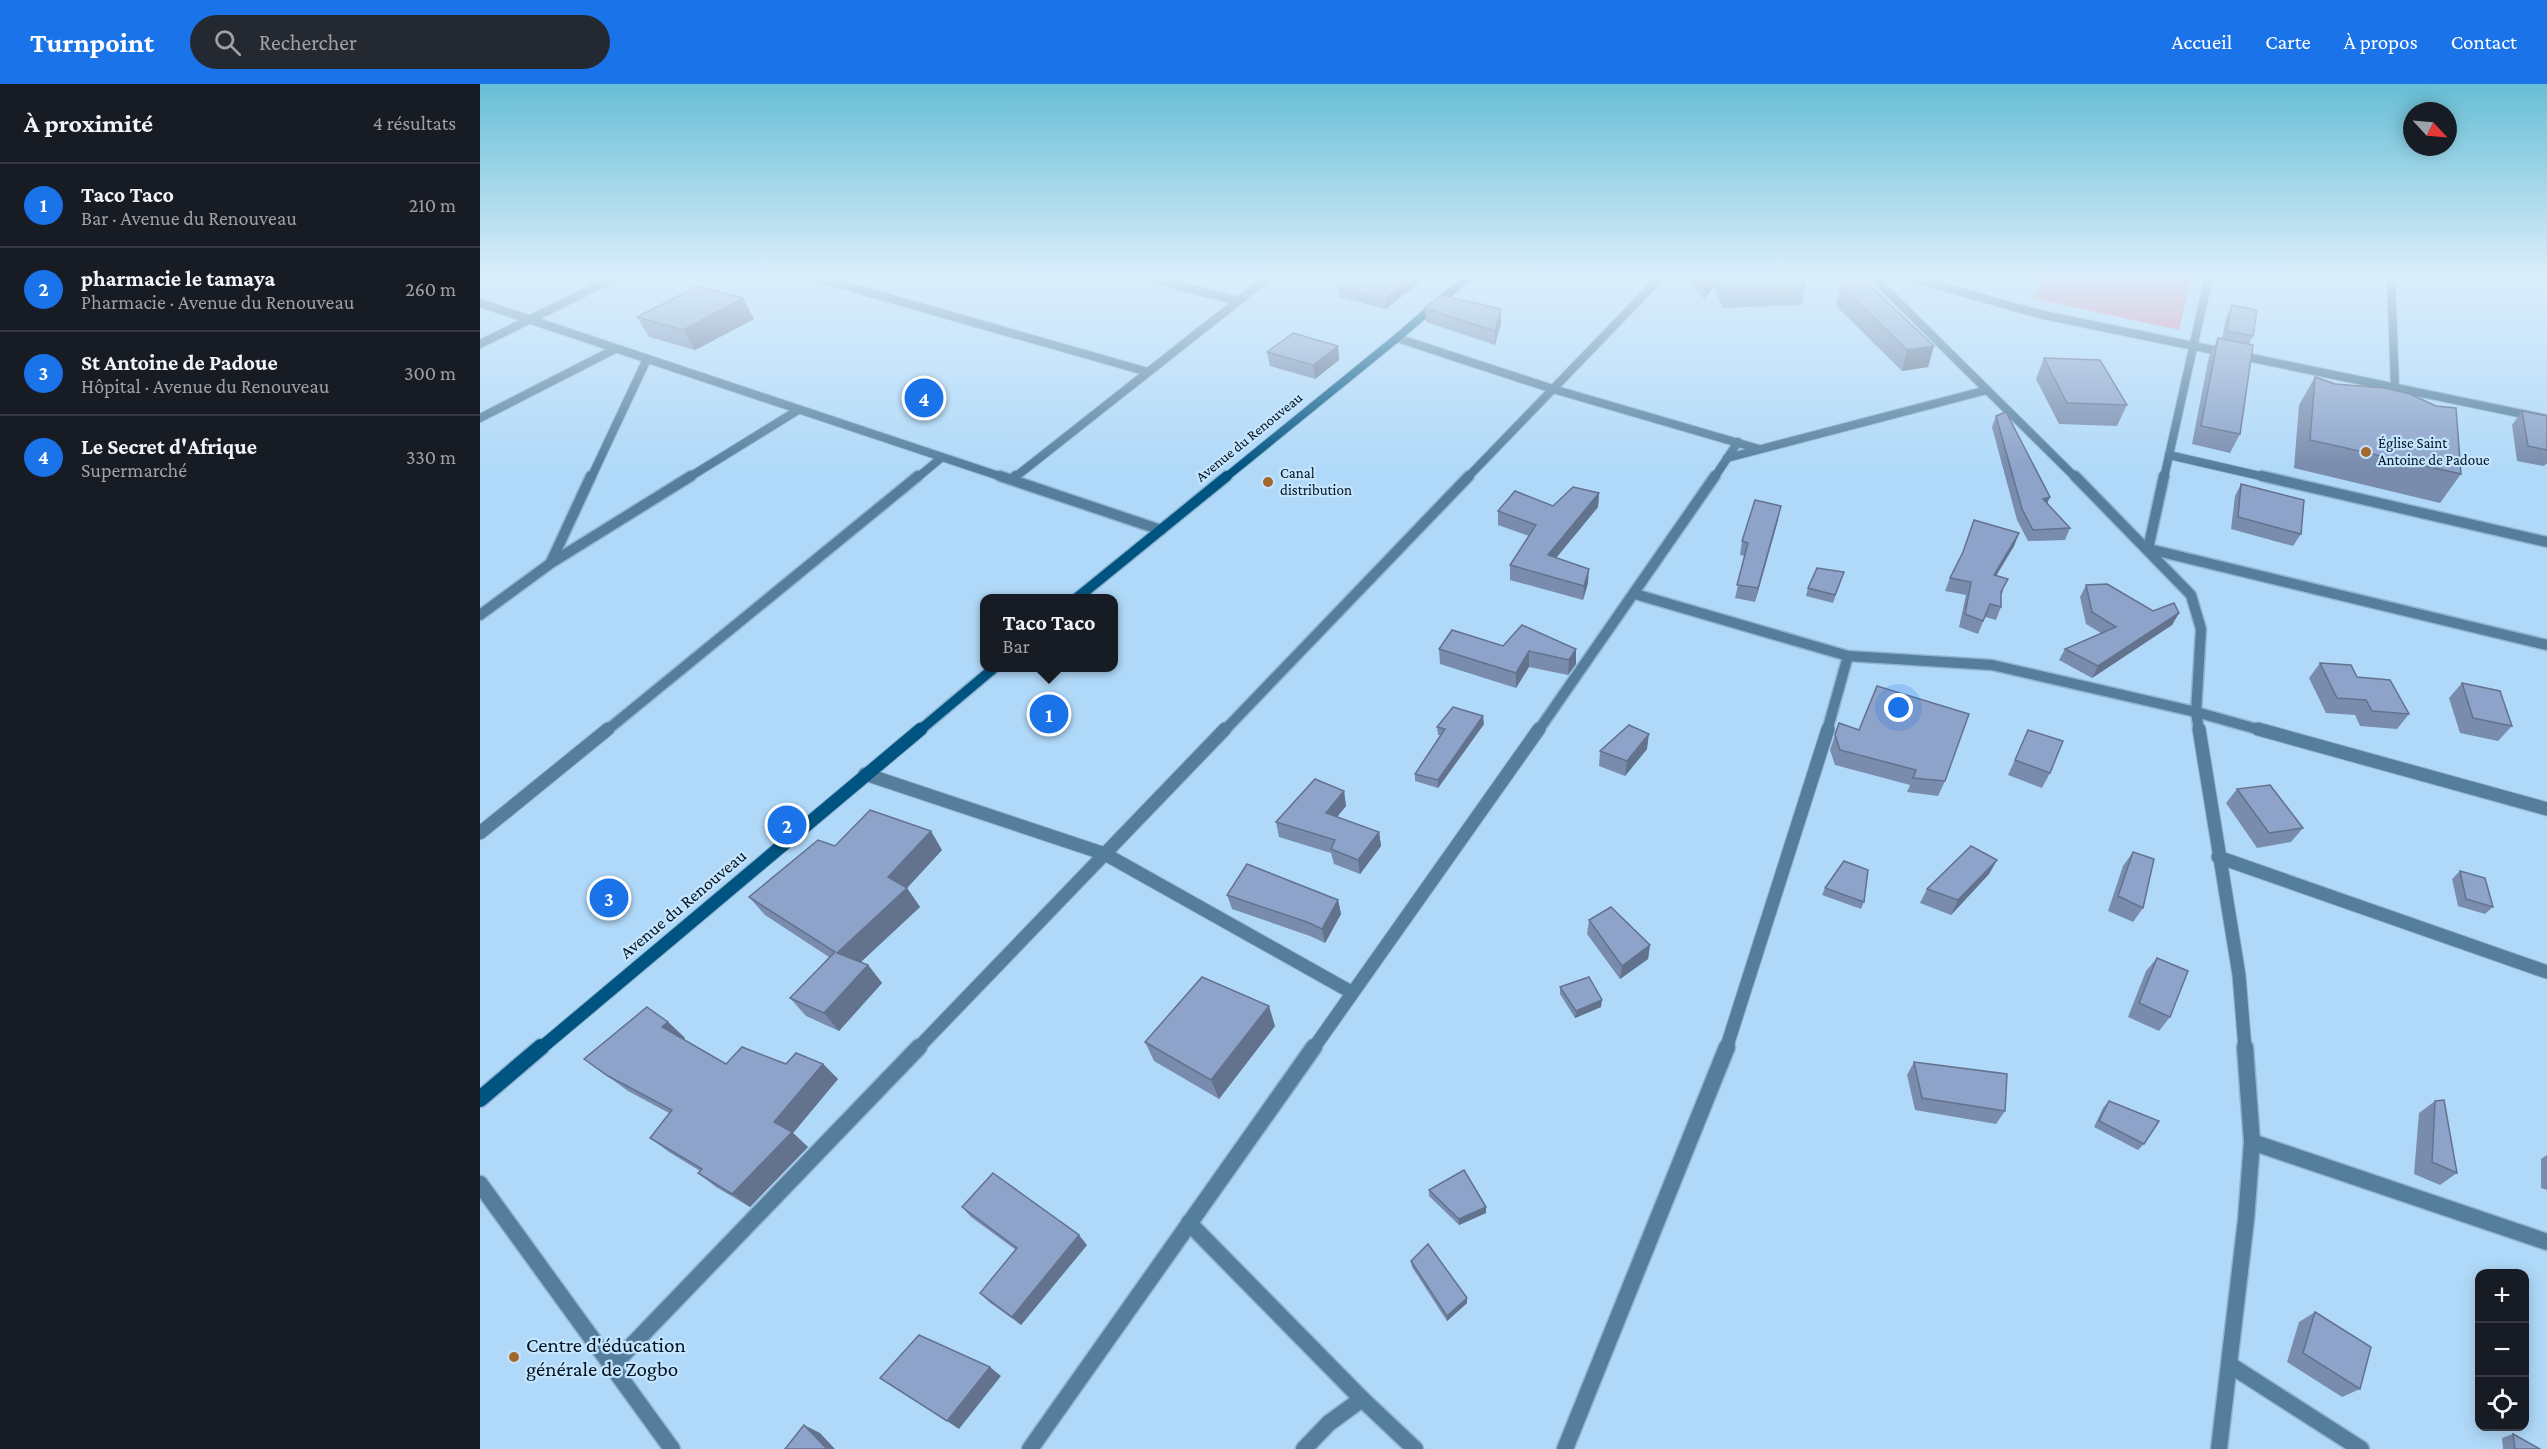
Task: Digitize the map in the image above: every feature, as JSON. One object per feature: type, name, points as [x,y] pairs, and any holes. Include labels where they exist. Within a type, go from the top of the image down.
[{"type":"main road","name":"Avenue du Renouveau","points":[[1082,594],[1396,340]]},
{"type":"main road","name":"Avenue du Renouveau","points":[[480,1099],[989,672]]},
{"type":"street","points":[[587,340],[941,458],[1013,479],[1161,530]]},
{"type":"street","points":[[1035,340],[1148,372]]},
{"type":"street","points":[[1013,479],[1189,340]]},
{"type":"street","points":[[1403,340],[1553,389],[1759,449]]},
{"type":"street","points":[[612,1366],[1601,340]]},
{"type":"street","points":[[1936,340],[2148,549],[2191,595],[2201,629],[2196,712],[2239,975],[2253,1142],[2219,1449]]},
{"type":"street","points":[[2163,340],[2547,419]]},
{"type":"street","points":[[2148,549],[2195,340]]},
{"type":"street","points":[[2393,340],[2395,388]]},
{"type":"street","points":[[480,418],[615,349]]},
{"type":"street","points":[[551,562],[647,359]]},
{"type":"street","points":[[1727,458],[1987,390]]},
{"type":"street","points":[[480,615],[551,562],[798,410]]},
{"type":"street","points":[[1030,1449],[1351,992],[1635,594],[1738,442]]},
{"type":"street","points":[[2169,455],[2547,542]]},
{"type":"street","points":[[480,833],[941,458]]},
{"type":"street","points":[[2148,549],[2547,645]]},
{"type":"street","points":[[1635,594],[1848,656],[1992,665],[2196,712],[2547,809]]},
{"type":"street","points":[[1565,1449],[1728,1044],[1826,736],[1848,656]]},
{"type":"street","points":[[865,774],[1106,854],[1351,992]]},
{"type":"street","points":[[2218,857],[2547,972]]},
{"type":"street","points":[[2253,1142],[2547,1242]]},
{"type":"street","points":[[480,1184],[672,1449]]},
{"type":"street","points":[[1189,1223],[1362,1400],[1414,1449]]},
{"type":"street","points":[[2230,1365],[2361,1449]]},
{"type":"street","points":[[1304,1449],[1329,1423],[1362,1400]]},
{"type":"building","points":[[1284,340],[1316,340],[1338,346],[1313,365],[1267,352]]},
{"type":"building","points":[[1896,340],[1927,340],[1934,346],[1907,350]]},
{"type":"building","points":[[2218,340],[2253,345],[2240,434],[2201,426]]},
{"type":"building","points":[[2044,358],[2100,360],[2127,405],[2067,403]]},
{"type":"building","points":[[2315,377],[2335,384],[2385,388],[2410,394],[2436,406],[2456,408],[2461,474],[2310,440]]},
{"type":"building","points":[[2522,411],[2547,416],[2547,450],[2528,446]]},
{"type":"building","points":[[2006,412],[2050,497],[2043,499],[2070,528],[2033,530],[2022,509],[1996,416]]},
{"type":"building","points":[[2241,484],[2304,500],[2301,534],[2238,517]]},
{"type":"building","points":[[1573,487],[1599,493],[1548,555],[1589,569],[1584,586],[1510,565],[1536,525],[1498,511],[1515,491],[1553,506]]},
{"type":"building","points":[[1755,500],[1781,506],[1758,588],[1737,585],[1748,543],[1742,541]]},
{"type":"building","points":[[1974,520],[2019,533],[1994,575],[2008,579],[2001,592],[2001,607],[1990,604],[1983,621],[1965,614],[1971,582],[1950,578],[1963,552]]},
{"type":"building","points":[[1817,568],[1844,572],[1835,595],[1808,588]]},
{"type":"building","points":[[2107,584],[2153,611],[2174,603],[2179,613],[2098,666],[2065,649],[2116,627],[2092,612],[2086,585]]},
{"type":"building","points":[[1522,625],[1576,649],[1569,660],[1529,651],[1516,673],[1439,649],[1452,630],[1503,646]]},
{"type":"building","points":[[2320,663],[2351,665],[2357,677],[2390,680],[2409,714],[2372,711],[2366,700],[2337,698]]},
{"type":"building","points":[[2462,683],[2500,691],[2512,726],[2473,718]]},
{"type":"building","points":[[1877,686],[1969,714],[1945,781],[1913,778],[1916,770],[1840,750],[1835,735],[1839,723],[1859,730]]},
{"type":"building","points":[[1453,707],[1483,716],[1438,780],[1415,774],[1445,729],[1437,727]]},
{"type":"building","points":[[1629,725],[1649,734],[1627,761],[1600,751]]},
{"type":"building","points":[[2028,730],[2063,741],[2050,773],[2015,760]]},
{"type":"building","points":[[1315,779],[1344,791],[1326,813],[1379,832],[1358,860],[1331,849],[1335,840],[1276,822]]},
{"type":"building","points":[[2270,785],[2303,828],[2269,833],[2237,789]]},
{"type":"building","points":[[870,810],[931,831],[888,877],[907,888],[837,953],[868,965],[824,1013],[790,998],[835,952],[749,897],[818,840],[835,846]]},
{"type":"building","points":[[1971,846],[1997,860],[1958,900],[1927,889]]},
{"type":"building","points":[[2133,852],[2154,859],[2143,908],[2118,896]]},
{"type":"building","points":[[1844,861],[1868,870],[1864,902],[1825,888]]},
{"type":"building","points":[[1247,864],[1338,900],[1322,929],[1227,895]]},
{"type":"building","points":[[2460,871],[2485,878],[2493,907],[2466,899]]},
{"type":"building","points":[[1611,907],[1650,945],[1622,966],[1589,920]]},
{"type":"building","points":[[2157,958],[2188,971],[2170,1017],[2139,1003]]},
{"type":"building","points":[[1202,977],[1269,1006],[1211,1080],[1145,1042]]},
{"type":"building","points":[[1589,977],[1602,1000],[1576,1011],[1560,987]]},
{"type":"building","points":[[647,1007],[668,1022],[662,1027],[726,1064],[742,1047],[786,1064],[796,1053],[823,1064],[774,1122],[792,1132],[732,1194],[698,1173],[702,1169],[650,1138],[672,1110],[608,1076],[584,1059]]},
{"type":"building","points":[[1914,1062],[2007,1074],[2005,1111],[1922,1098]]},
{"type":"building","points":[[2444,1100],[2457,1173],[2432,1162],[2435,1101]]},
{"type":"building","points":[[2109,1101],[2159,1121],[2144,1144],[2099,1121]]},
{"type":"building","points":[[1464,1170],[1486,1207],[1459,1219],[1429,1190]]},
{"type":"building","points":[[993,1173],[1079,1235],[1012,1317],[980,1293],[1017,1248],[962,1207]]},
{"type":"building","points":[[1428,1244],[1467,1298],[1447,1316],[1411,1261]]},
{"type":"building","points":[[2315,1312],[2371,1347],[2360,1389],[2303,1353]]},
{"type":"building","points":[[919,1335],[990,1367],[947,1421],[880,1378]]},
{"type":"building","points":[[804,1425],[827,1449],[785,1449]]},
{"type":"building","points":[[2513,1434],[2540,1449],[2515,1449]]},
{"type":"place","name":"Le Secret d'Afrique","points":[[924,398]]},
{"type":"place","name":"Église Saint Antoine de Padoue","points":[[2366,452]]},
{"type":"place","name":"Canal distribution","points":[[1268,482]]},
{"type":"place","name":"Taco Taco","points":[[1049,714]]},
{"type":"place","name":"pharmacie le tamaya","points":[[787,825]]},
{"type":"place","name":"St Antoine de Padoue","points":[[609,898]]},
{"type":"place","name":"Centre d'éducation générale de Zogbo","points":[[514,1357]]}]
